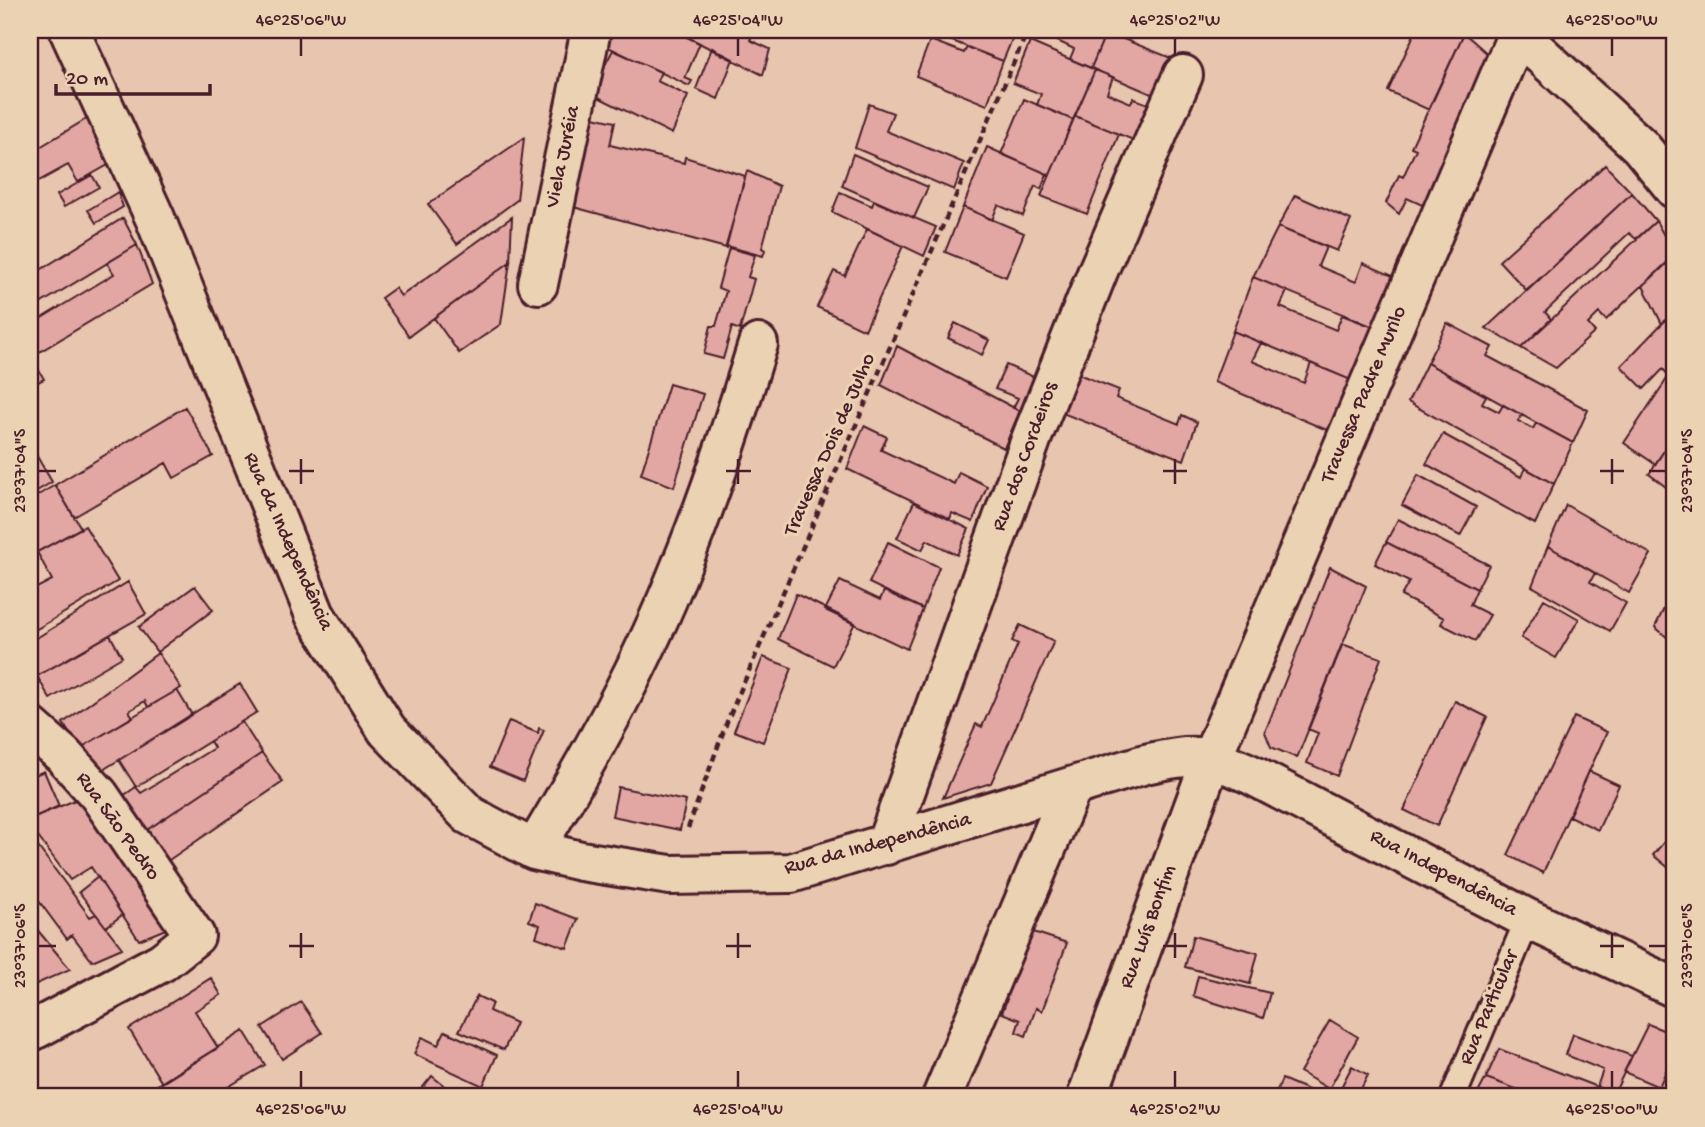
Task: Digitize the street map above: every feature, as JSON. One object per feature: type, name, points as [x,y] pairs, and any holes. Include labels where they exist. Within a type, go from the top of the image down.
[{"type":"street","name":"Rua da Independência","points":[[69,30],[155,218],[315,615],[387,730],[469,815],[534,850],[670,875],[791,873],[1158,761],[1185,756],[1212,757]]},
{"type":"street","name":"Viela Juréia","points":[[538,284],[591,30]]},
{"type":"street","points":[[1516,31],[1640,146],[1675,189]]},
{"type":"street","name":"Travessa Padre Murilo","points":[[1212,757],[1516,31]]},
{"type":"street","name":"Rua dos Cordeiros","points":[[886,845],[1037,425],[1098,271],[1183,75]]},
{"type":"street","points":[[534,850],[628,682],[681,568],[725,451],[758,344]]},
{"type":"street","name":"Rua São Pedro","points":[[30,726],[62,755],[99,795],[195,936],[162,961],[30,1032]]},
{"type":"street","name":"Rua Independência","points":[[1212,757],[1252,775],[1528,919],[1675,988]]},
{"type":"street","name":"Rua Luís Bonfim","points":[[1087,1097],[1212,757]]},
{"type":"street","points":[[942,1097],[1072,787]]},
{"type":"lane","name":"Rua Particular","points":[[1453,1097],[1528,919]]},
{"type":"path","name":"Travessa Dois de Julho","points":[[670,875],[728,719],[1028,30]]},
{"type":"building","points":[[612,30],[673,30],[700,43],[685,78],[692,81],[689,86],[608,47]]},
{"type":"building","points":[[673,30],[755,30],[750,40],[770,49],[763,75]]},
{"type":"building","points":[[924,30],[1016,30],[1003,61]]},
{"type":"building","points":[[1035,30],[1106,32],[1091,68],[1070,59],[1074,49]]},
{"type":"building","points":[[1416,30],[1461,30],[1464,33],[1429,110],[1388,91]]},
{"type":"building","points":[[1106,32],[1171,58],[1166,70],[1163,99],[1091,68]]},
{"type":"building","points":[[1464,33],[1498,63],[1431,209],[1407,198],[1399,214],[1386,203],[1399,175],[1403,177],[1416,149],[1411,147]]},
{"type":"building","points":[[930,40],[964,53],[967,47],[1003,61],[987,105],[916,76]]},
{"type":"building","points":[[1030,42],[1095,70],[1073,120],[1037,105],[1041,94],[1013,83]]},
{"type":"building","points":[[712,48],[733,59],[718,99],[696,89]]},
{"type":"building","points":[[613,50],[661,72],[657,81],[688,96],[672,134],[590,93]]},
{"type":"building","points":[[1095,70],[1113,77],[1107,93],[1131,103],[1133,98],[1153,106],[1138,142],[1075,116]]},
{"type":"building","points":[[1024,99],[1073,120],[1050,175],[1001,154]]},
{"type":"building","points":[[869,104],[893,113],[886,131],[964,163],[954,190],[855,148]]},
{"type":"building","points":[[93,115],[115,161],[78,182],[68,165],[30,186],[30,153]]},
{"type":"building","points":[[585,115],[615,122],[610,145],[684,163],[685,157],[745,176],[726,248],[562,204]]},
{"type":"building","points":[[1075,116],[1119,134],[1087,214],[1041,196]]},
{"type":"building","points":[[30,133],[39,147],[30,153]]},
{"type":"building","points":[[524,138],[517,200],[457,244],[428,204]]},
{"type":"building","points":[[987,147],[1047,174],[1041,189],[1035,186],[1023,216],[998,205],[992,220],[963,207]]},
{"type":"building","points":[[853,154],[928,187],[914,218],[842,186]]},
{"type":"building","points":[[1605,165],[1632,193],[1527,291],[1499,261]]},
{"type":"building","points":[[747,171],[779,186],[762,248],[765,250],[763,256],[726,246]]},
{"type":"building","points":[[92,175],[99,187],[64,207],[57,195]]},
{"type":"building","points":[[118,192],[123,207],[96,223],[88,210]]},
{"type":"building","points":[[840,192],[872,206],[874,201],[936,227],[924,256],[832,212]]},
{"type":"building","points":[[1632,193],[1656,221],[1636,239],[1629,233],[1545,312],[1551,319],[1521,348],[1486,328]]},
{"type":"building","points":[[1295,195],[1351,220],[1337,251],[1278,227]]},
{"type":"building","points":[[963,207],[1024,233],[1006,277],[945,252]]},
{"type":"building","points":[[512,217],[510,262],[409,336],[381,298],[395,288],[401,296]]},
{"type":"building","points":[[123,218],[137,245],[30,310],[30,265],[37,272]]},
{"type":"building","points":[[1656,221],[1675,255],[1606,320],[1599,313],[1588,324],[1595,332],[1556,368],[1521,348]]},
{"type":"building","points":[[1278,227],[1326,247],[1318,266],[1356,282],[1363,263],[1402,280],[1381,330],[1253,277]]},
{"type":"building","points":[[867,229],[903,246],[865,330],[817,307],[834,271],[845,276]]},
{"type":"building","points":[[137,245],[152,284],[31,357],[30,310],[33,308],[40,319],[114,274],[107,263]]},
{"type":"building","points":[[729,248],[755,255],[748,277],[754,279],[740,330],[732,327],[723,359],[704,354],[711,326],[716,326],[726,291],[718,288]]},
{"type":"building","points":[[1675,256],[1675,310],[1662,324],[1643,286]]},
{"type":"building","points":[[510,262],[501,324],[459,353],[434,318]]},
{"type":"building","points":[[1253,277],[1287,291],[1280,307],[1336,330],[1342,315],[1381,330],[1358,383],[1233,331]]},
{"type":"building","points":[[1675,310],[1675,367],[1669,376],[1663,369],[1644,389],[1621,366]]},
{"type":"building","points":[[955,323],[989,340],[982,355],[948,338]]},
{"type":"building","points":[[1447,323],[1492,347],[1487,356],[1588,410],[1573,443],[1427,363]]},
{"type":"building","points":[[1233,331],[1261,343],[1252,361],[1304,383],[1311,363],[1358,383],[1336,434],[1214,382]]},
{"type":"building","points":[[897,346],[1020,411],[1004,448],[881,385]]},
{"type":"building","points":[[30,358],[44,379],[30,386]]},
{"type":"building","points":[[1427,363],[1486,396],[1482,403],[1499,412],[1503,405],[1522,415],[1518,421],[1533,429],[1536,423],[1573,443],[1554,484],[1408,402]]},
{"type":"building","points":[[1006,365],[1034,377],[1020,411],[1013,408],[1018,398],[995,389]]},
{"type":"building","points":[[1675,367],[1675,434],[1655,464],[1624,443]]},
{"type":"building","points":[[1073,372],[1119,390],[1116,398],[1179,424],[1182,415],[1197,422],[1184,460],[1057,411]]},
{"type":"building","points":[[669,384],[703,394],[674,487],[641,474]]},
{"type":"building","points":[[185,407],[213,456],[174,478],[166,463],[74,517],[55,485]]},
{"type":"building","points":[[864,426],[887,437],[881,450],[954,484],[959,472],[987,486],[973,522],[952,513],[950,519],[847,469]]},
{"type":"building","points":[[1443,434],[1521,477],[1525,468],[1554,484],[1535,524],[1426,464]]},
{"type":"building","points":[[1675,434],[1675,494],[1649,474]]},
{"type":"building","points":[[35,453],[52,482],[30,495],[30,456]]},
{"type":"building","points":[[1418,475],[1476,507],[1460,536],[1402,505]]},
{"type":"building","points":[[55,485],[81,528],[30,556],[30,500]]},
{"type":"building","points":[[914,502],[969,529],[957,555],[927,540],[922,550],[897,538]]},
{"type":"building","points":[[1566,505],[1651,554],[1629,593],[1548,546]]},
{"type":"building","points":[[1398,519],[1489,565],[1477,589],[1386,542]]},
{"type":"building","points":[[85,526],[118,581],[30,633],[30,589],[31,591],[52,580],[37,552]]},
{"type":"building","points":[[888,542],[939,567],[923,609],[869,583]]},
{"type":"building","points":[[1386,542],[1477,589],[1470,605],[1490,615],[1475,641],[1441,624],[1444,618],[1401,596],[1409,582],[1375,564]]},
{"type":"building","points":[[1548,546],[1595,573],[1590,582],[1626,603],[1610,631],[1532,586]]},
{"type":"building","points":[[1330,567],[1366,586],[1297,758],[1271,747],[1265,732]]},
{"type":"building","points":[[840,581],[880,600],[884,591],[923,609],[907,649],[825,610]]},
{"type":"building","points":[[128,582],[146,614],[37,676],[30,663],[30,642]]},
{"type":"building","points":[[195,586],[213,610],[157,652],[139,627]]},
{"type":"building","points":[[1675,586],[1675,644],[1655,627]]},
{"type":"building","points":[[796,594],[855,623],[833,666],[778,639]]},
{"type":"building","points":[[1544,599],[1579,619],[1556,658],[1521,638]]},
{"type":"building","points":[[1020,625],[1054,641],[991,783],[943,798],[976,724],[982,727],[1018,644],[1012,641]]},
{"type":"building","points":[[110,635],[122,657],[50,699],[37,676]]},
{"type":"building","points":[[1342,644],[1381,658],[1337,776],[1307,763],[1318,733],[1308,729]]},
{"type":"building","points":[[158,653],[181,688],[148,707],[145,701],[129,711],[133,717],[79,749],[63,723]]},
{"type":"building","points":[[763,657],[792,668],[763,742],[734,731]]},
{"type":"building","points":[[240,684],[257,712],[136,787],[119,760]]},
{"type":"building","points":[[177,690],[192,715],[101,771],[84,746]]},
{"type":"building","points":[[1455,701],[1487,717],[1437,826],[1404,810]]},
{"type":"building","points":[[1574,717],[1607,732],[1543,873],[1508,855]]},
{"type":"building","points":[[509,721],[538,733],[539,728],[544,730],[523,781],[490,767]]},
{"type":"building","points":[[242,722],[262,753],[144,832],[120,798],[136,787],[141,793],[214,748],[210,741]]},
{"type":"building","points":[[262,753],[283,782],[166,862],[144,832]]},
{"type":"building","points":[[44,771],[59,806],[30,819],[30,777]]},
{"type":"building","points":[[1589,771],[1619,785],[1598,830],[1569,816]]},
{"type":"building","points":[[618,787],[686,801],[680,830],[612,816]]},
{"type":"building","points":[[87,795],[173,926],[139,940],[91,867],[70,880],[30,826],[30,819]]},
{"type":"building","points":[[30,836],[90,917],[96,914],[122,948],[92,961],[72,935],[67,939],[30,889]]},
{"type":"building","points":[[1669,836],[1675,842],[1675,873],[1653,855]]},
{"type":"building","points":[[98,877],[122,915],[106,927],[79,892]]},
{"type":"building","points":[[535,903],[578,919],[567,948],[536,937],[540,925],[529,921]]},
{"type":"building","points":[[30,921],[70,969],[30,987]]},
{"type":"building","points":[[1027,930],[1067,943],[1042,1011],[1036,1008],[1026,1036],[1016,1032],[1020,1020],[1002,1013],[1007,999],[1002,997]]},
{"type":"building","points":[[1193,936],[1258,953],[1250,984],[1185,967]]},
{"type":"building","points":[[1198,976],[1270,993],[1263,1018],[1193,996]]},
{"type":"building","points":[[211,978],[221,995],[195,1011],[218,1048],[162,1083],[129,1029]]},
{"type":"building","points":[[477,996],[492,1003],[489,1011],[516,1023],[504,1050],[459,1031]]},
{"type":"building","points":[[301,1002],[322,1033],[282,1059],[262,1027]]},
{"type":"building","points":[[1330,1020],[1358,1037],[1329,1089],[1300,1072]]},
{"type":"building","points":[[1648,1024],[1675,1035],[1675,1067],[1669,1064],[1659,1087],[1624,1072]]},
{"type":"building","points":[[244,1031],[265,1065],[211,1097],[138,1097]]},
{"type":"building","points":[[445,1031],[497,1055],[483,1086],[414,1054],[422,1037],[438,1045]]},
{"type":"building","points":[[1573,1034],[1632,1056],[1614,1094],[1597,1087],[1603,1070],[1566,1055]]},
{"type":"building","points":[[1499,1049],[1614,1094],[1613,1097],[1558,1097],[1547,1093],[1545,1097],[1538,1097],[1486,1078]]},
{"type":"building","points":[[1352,1066],[1368,1075],[1357,1097],[1337,1095]]},
{"type":"building","points":[[1675,1072],[1675,1094],[1667,1090]]},
{"type":"building","points":[[432,1076],[458,1097],[415,1097]]},
{"type":"building","points":[[1486,1078],[1538,1097],[1476,1097]]},
{"type":"building","points":[[1282,1079],[1325,1097],[1274,1097]]}]
